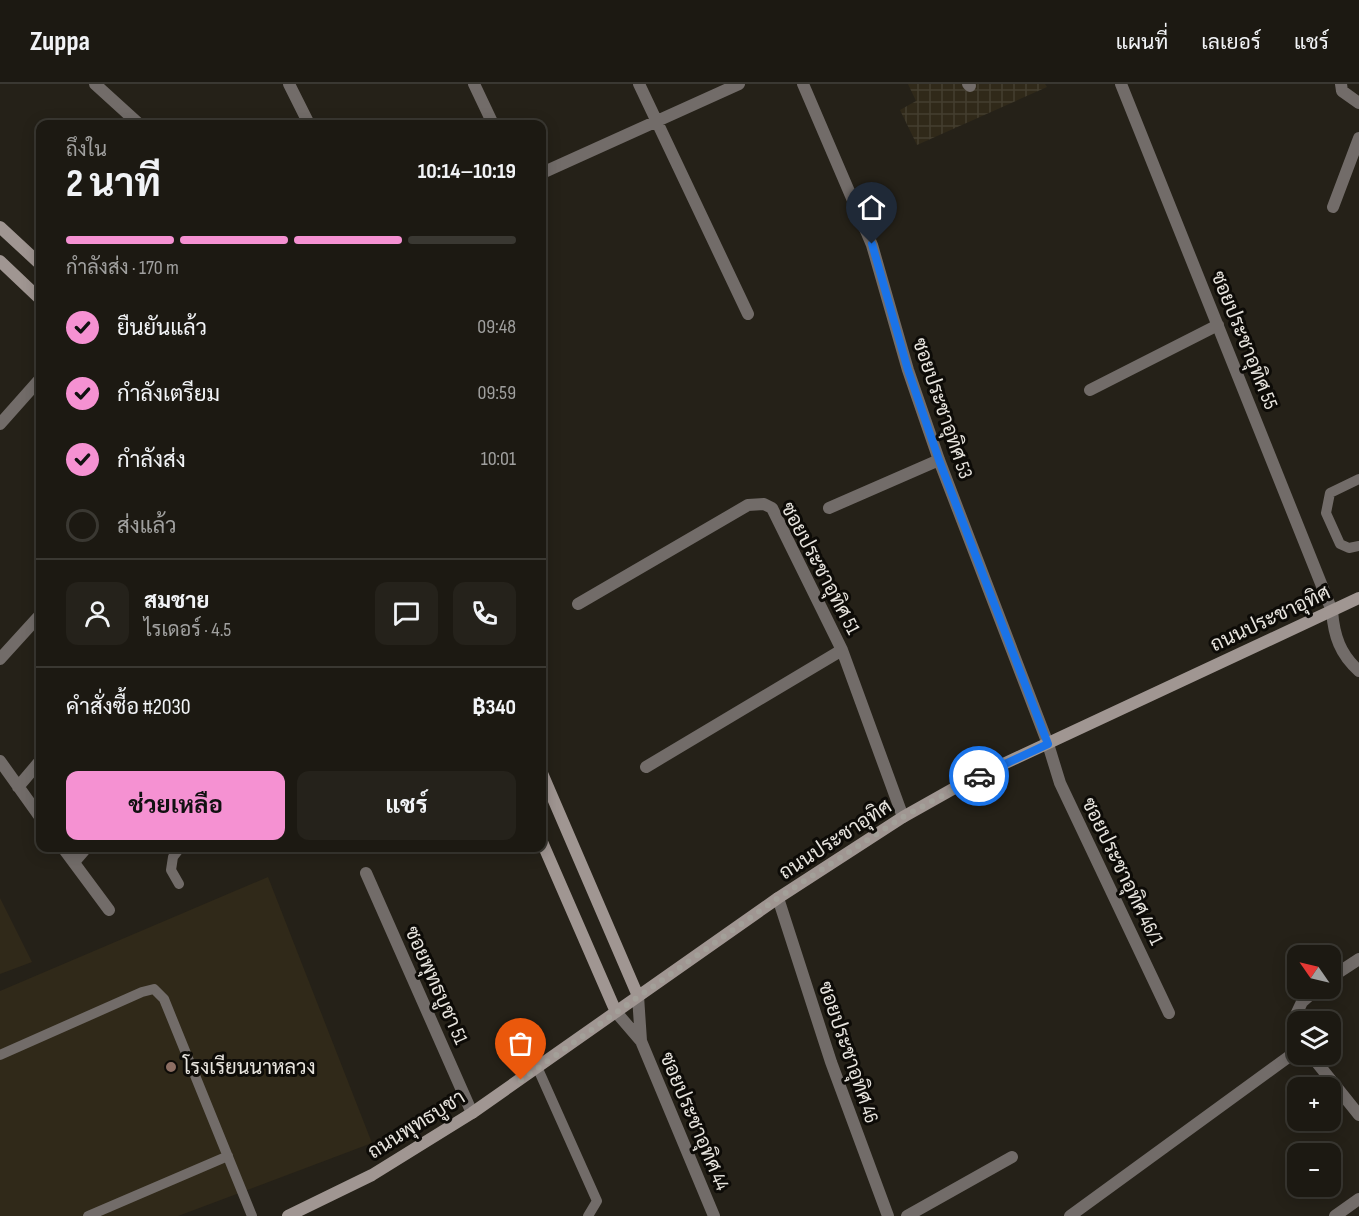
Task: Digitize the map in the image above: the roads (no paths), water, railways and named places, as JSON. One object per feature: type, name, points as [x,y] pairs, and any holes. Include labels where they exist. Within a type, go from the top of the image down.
[{"type":"main road","points":[[0,227],[36,260]]},
{"type":"main road","points":[[0,261],[36,295]]},
{"type":"main road","name":"ถนนประชาอุทิศ","points":[[616,1012],[778,898],[903,817],[967,781],[1359,598]]},
{"type":"main road","points":[[546,783],[638,996]]},
{"type":"main road","points":[[546,851],[616,1012]]},
{"type":"main road","name":"ถนนพุทธบูชา","points":[[288,1216],[306,1212],[472,1113],[538,1069],[616,1012]]},
{"type":"street","points":[[95,84],[135,120]]},
{"type":"street","points":[[289,84],[307,120]]},
{"type":"street","points":[[474,84],[491,120]]},
{"type":"street","points":[[639,84],[748,314]]},
{"type":"street","points":[[546,171],[739,84]]},
{"type":"street","name":"ซอยประชาอุทิศ 53","points":[[803,84],[872,244],[908,370],[939,460],[1048,744]]},
{"type":"street","name":"ซอยประชาอุทิศ 55","points":[[1121,84],[1332,611],[1334,633],[1344,656],[1359,671]]},
{"type":"street","points":[[1341,84],[1342,91],[1359,103]]},
{"type":"street","points":[[1334,207],[1359,138]]},
{"type":"street","points":[[1090,390],[1218,325]]},
{"type":"street","points":[[0,424],[36,384]]},
{"type":"street","points":[[829,508],[939,460]]},
{"type":"street","name":"ซอยประชาอุทิศ 51","points":[[578,604],[748,505],[764,504],[772,508],[842,650],[903,817]]},
{"type":"street","points":[[0,659],[36,619]]},
{"type":"street","points":[[646,767],[842,650]]},
{"type":"street","name":"ซอยประชาอุทิศ 46/1","points":[[1048,744],[1071,809],[1169,1013]]},
{"type":"street","points":[[0,761],[36,812]]},
{"type":"street","points":[[18,787],[36,766]]},
{"type":"street","points":[[66,852],[109,910]]},
{"type":"street","points":[[74,862],[83,852]]},
{"type":"street","name":"ซอยพุทธบูชา 51","points":[[366,873],[472,1113]]},
{"type":"street","name":"ซอยประชาอุทิศ 46","points":[[778,898],[841,1091],[888,1216]]},
{"type":"street","points":[[1341,970],[1359,958]]},
{"type":"street","name":"ซอยประชาอุทิศ 44","points":[[638,996],[641,1041]]},
{"type":"street","name":"ซอยประชาอุทิศ 44","points":[[616,1012],[641,1041],[714,1216]]},
{"type":"street","points":[[1070,1216],[1287,1058]]},
{"type":"street","points":[[1319,1065],[1359,1115]]},
{"type":"street","points":[[907,1216],[1012,1157]]},
{"type":"street","points":[[1335,1216],[1359,1199]]},
{"type":"lane","points":[[1359,479],[1330,493],[1326,503],[1326,513],[1340,544],[1349,548],[1359,546]]},
{"type":"lane","points":[[177,852],[173,857],[171,870],[179,884]]},
{"type":"lane","points":[[0,1055],[142,992],[154,989],[164,999],[252,1216]]},
{"type":"lane","points":[[538,1069],[597,1201],[588,1216]]},
{"type":"lane","points":[[88,1216],[228,1156]]},
{"type":"place","name":"โรงเรียนนาหลวง","points":[[171,1067]]}]
